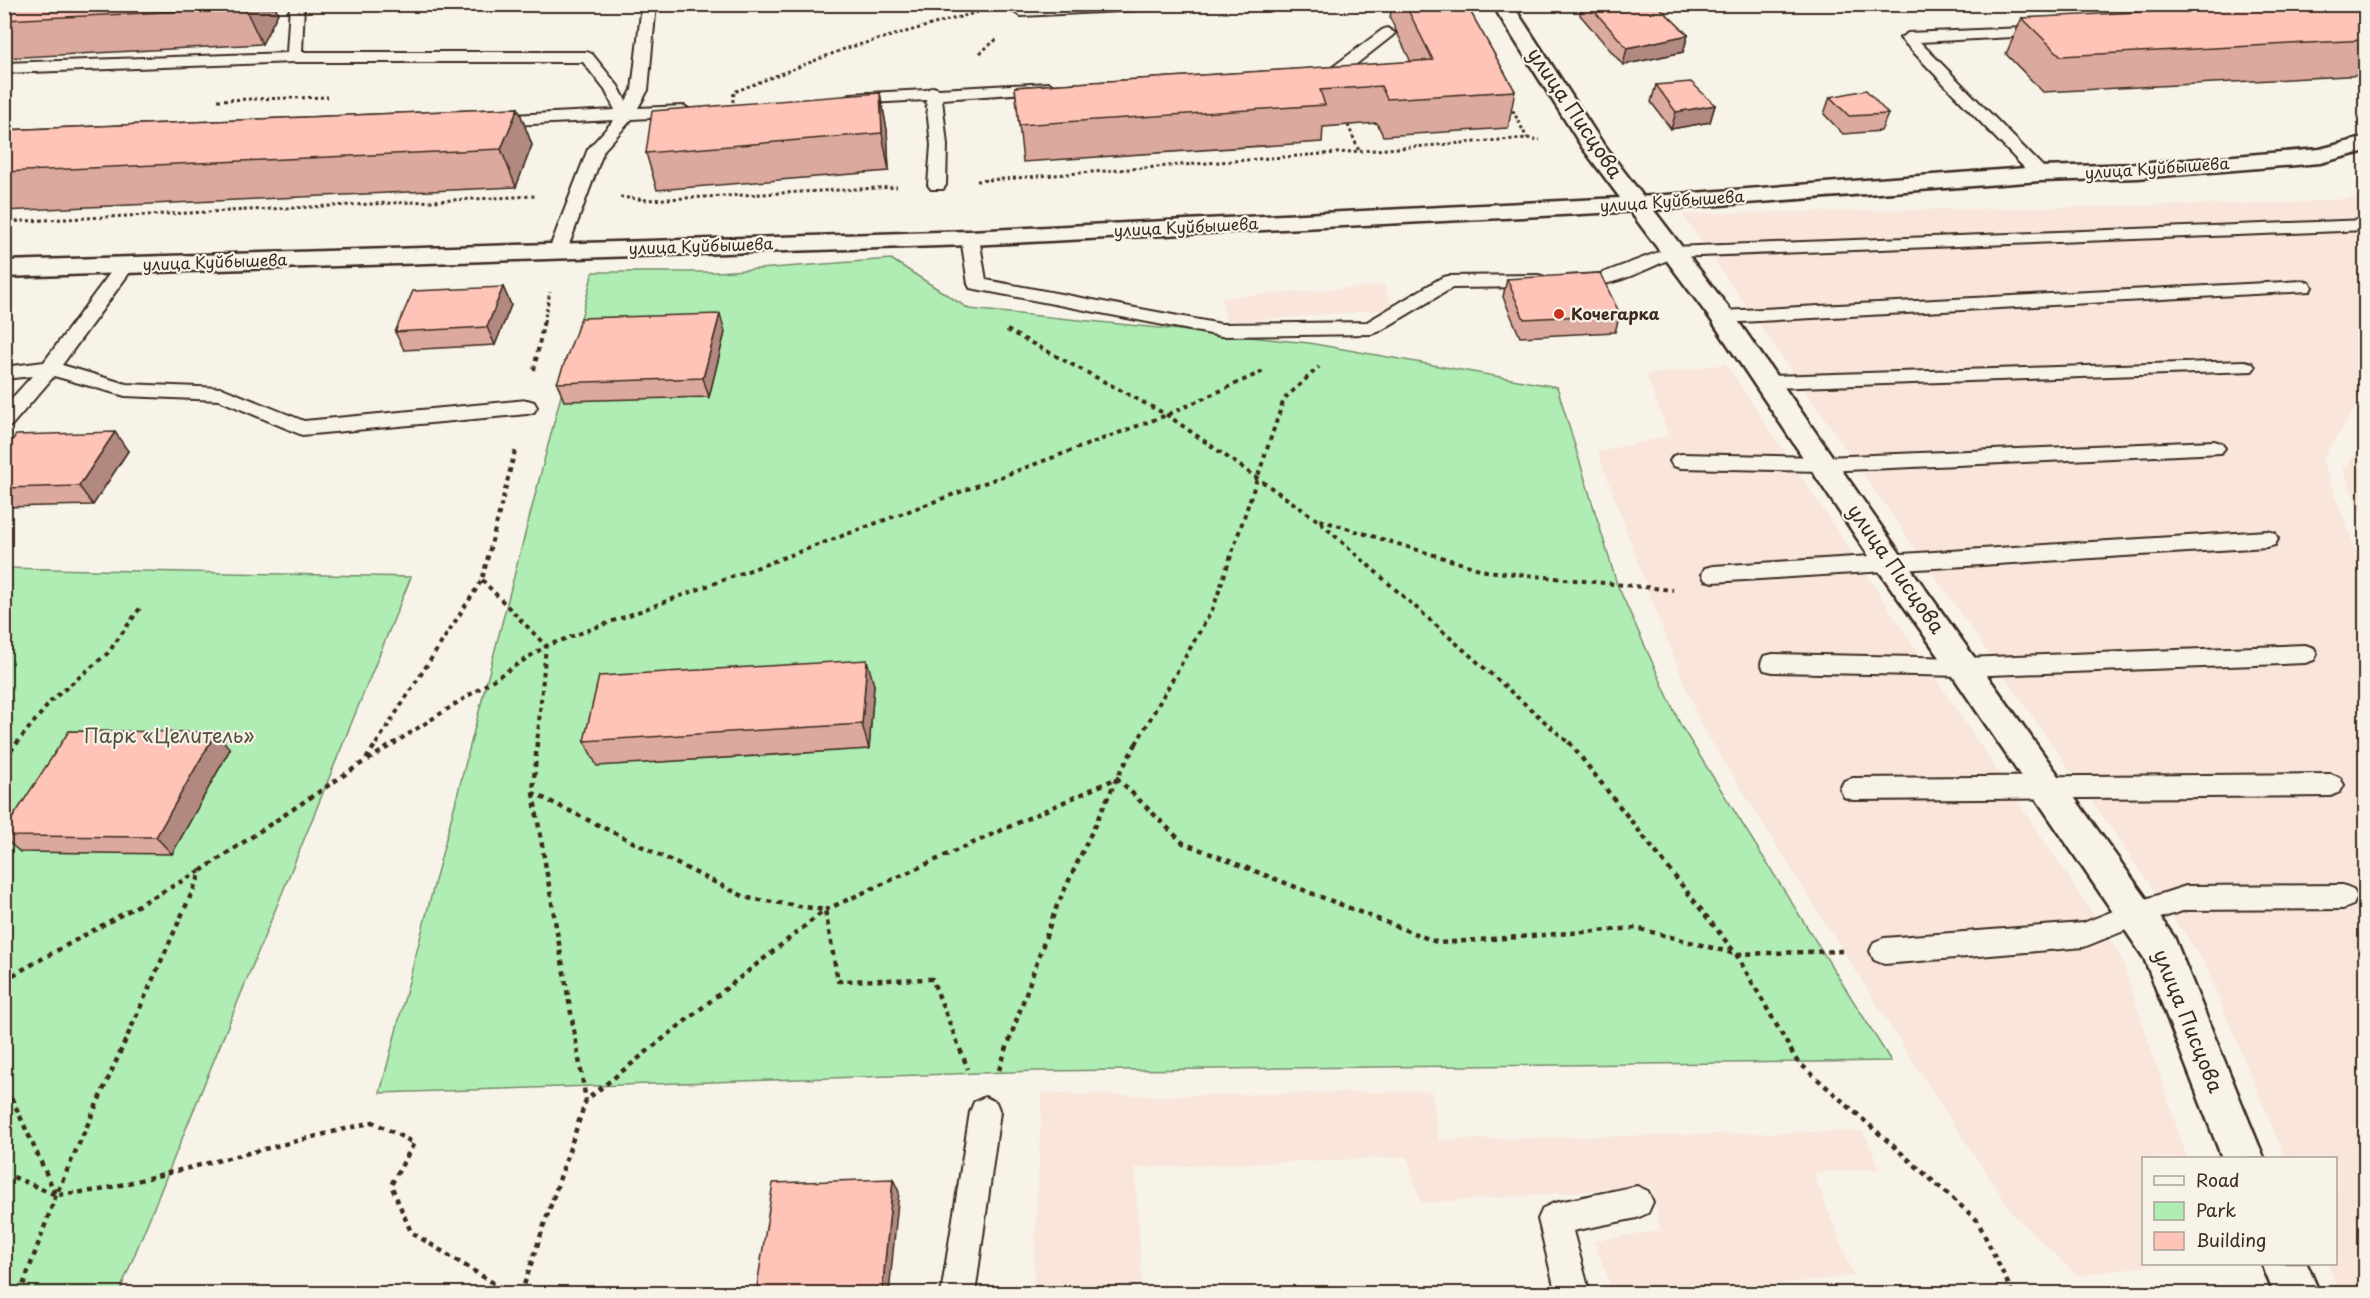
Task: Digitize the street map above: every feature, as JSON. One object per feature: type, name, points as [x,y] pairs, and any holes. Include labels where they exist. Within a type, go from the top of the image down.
[{"type":"main road","name":"улица Писцова","points":[[1502,4],[1594,147],[1639,204],[1768,382],[1890,563],[2049,786],[2160,949],[2244,1157]]},
{"type":"main road","name":"улица Куйбышева","points":[[4,269],[970,238],[1639,204],[2040,174],[2138,171],[2320,156],[2366,144]]},
{"type":"main road","points":[[2286,1265],[2297,1293]]},
{"type":"lane","points":[[294,57],[297,4]]},
{"type":"lane","points":[[558,250],[596,149],[626,116],[640,90],[648,4]]},
{"type":"lane","points":[[1021,4],[1021,12],[1179,4]]},
{"type":"lane","points":[[2040,174],[1908,38],[2063,31]]},
{"type":"lane","points":[[1295,78],[1330,77],[1387,33]]},
{"type":"lane","points":[[4,68],[294,57],[587,57],[612,90],[626,116]]},
{"type":"lane","points":[[839,99],[933,92],[1063,87]]},
{"type":"lane","points":[[933,92],[939,145],[937,185]]},
{"type":"lane","points":[[471,122],[626,116],[732,108]]},
{"type":"lane","points":[[970,238],[977,284],[1221,330],[1371,328],[1448,282],[1603,280],[1672,252],[2366,225]]},
{"type":"lane","points":[[4,421],[50,368],[126,265]]},
{"type":"lane","points":[[1722,317],[2302,287]]},
{"type":"lane","points":[[1768,382],[2245,367]]},
{"type":"lane","points":[[4,373],[50,368],[125,390],[222,394],[303,428],[527,407]]},
{"type":"lane","points":[[1681,461],[1824,464],[2214,448]]},
{"type":"lane","points":[[1713,574],[2267,539]]},
{"type":"lane","points":[[1773,663],[1965,667],[2305,654]]},
{"type":"lane","points":[[1853,789],[2331,785]]},
{"type":"lane","points":[[1884,951],[2084,935],[2136,914],[2187,898],[2343,897]]},
{"type":"lane","points":[[958,1293],[985,1112]]},
{"type":"lane","points":[[1573,1293],[1554,1219],[1637,1202]]},
{"type":"path","points":[[732,108],[734,92],[785,72],[847,48],[985,10]]},
{"type":"path","points":[[207,100],[338,97]]},
{"type":"path","points":[[4,222],[579,194],[647,200],[937,185],[1527,138],[1506,99]]},
{"type":"path","points":[[1348,125],[1359,151]]},
{"type":"path","points":[[365,761],[482,580],[527,407],[558,250]]},
{"type":"path","points":[[977,284],[999,326],[1167,415],[1317,519],[1573,746],[1736,954],[1797,1061],[1977,1220],[2013,1293]]},
{"type":"path","points":[[985,1112],[1056,908],[1117,778],[1214,606],[1284,399],[1322,364],[1310,366]]},
{"type":"path","points":[[4,980],[202,870],[365,761],[546,646],[1167,415],[1264,370],[1275,369]]},
{"type":"path","points":[[1317,519],[1486,572],[1695,593],[1713,574]]},
{"type":"path","points":[[482,580],[546,646],[533,793],[585,1100],[521,1293]]},
{"type":"path","points":[[4,759],[52,700],[108,653],[141,608]]},
{"type":"path","points":[[585,1100],[825,910],[1117,778]]},
{"type":"path","points":[[1117,778],[1183,843],[1439,943],[1636,928],[1736,954],[1800,950],[1884,951]]},
{"type":"path","points":[[533,793],[747,898],[825,910]]},
{"type":"path","points":[[20,1293],[56,1196],[202,870]]},
{"type":"path","points":[[825,910],[838,981],[932,980],[985,1112]]},
{"type":"path","points":[[4,1091],[13,1101],[56,1196]]},
{"type":"path","points":[[4,1173],[56,1196],[100,1190],[373,1122],[414,1143],[391,1185],[411,1232],[511,1293]]},
{"type":"shaded area","points":[[2365,197],[2365,394],[2322,459],[2365,576],[2365,1293],[2340,1293],[2328,1265],[2337,1265],[2337,1157],[2285,1157],[2204,962],[1682,214],[2295,203]]},
{"type":"shaded area","points":[[1384,285],[1393,309],[1227,322],[1221,298]]},
{"type":"shaded area","points":[[1726,364],[2120,955],[2187,1157],[2142,1157],[2142,1265],[2153,1265],[2077,1276],[2014,1215],[1908,1054],[1701,725],[1659,620],[1598,452],[1669,436],[1646,375]]},
{"type":"shaded area","points":[[2365,443],[2365,525],[2343,469]]},
{"type":"shaded area","points":[[1431,1091],[1439,1140],[1863,1131],[1880,1169],[1813,1173],[1854,1276],[1686,1293],[1614,1294],[1594,1241],[1660,1230],[1652,1186],[1421,1203],[1407,1157],[1135,1168],[1142,1286],[1033,1294],[1042,1093],[1162,1096]]},
{"type":"green space","points":[[891,259],[969,309],[1309,343],[1557,387],[1617,584],[1681,726],[1891,1061],[1038,1071],[380,1093],[593,272],[718,272]]},
{"type":"green space","name":"Парк «Целитель»","points":[[4,568],[411,577],[119,1293],[5,1293]]},
{"type":"building","points":[[4,4],[246,4],[245,8],[4,20]]},
{"type":"building","points":[[1405,4],[1466,4],[1515,91],[1387,99],[1381,86],[1320,90],[1325,105],[1019,125],[1015,87],[1433,60]]},
{"type":"building","points":[[1588,4],[1656,4],[1688,35],[1627,48]]},
{"type":"building","points":[[2300,4],[2366,4],[2366,40],[2061,56],[2022,18]]},
{"type":"building","points":[[1691,82],[1715,105],[1676,112],[1656,85]]},
{"type":"building","points":[[1866,90],[1888,114],[1849,116],[1830,97]]},
{"type":"building","points":[[880,93],[882,133],[646,153],[652,111]]},
{"type":"building","points":[[518,108],[501,149],[4,172],[4,130]]},
{"type":"building","points":[[1600,273],[1620,314],[1524,319],[1507,279]]},
{"type":"building","points":[[503,287],[487,327],[395,332],[413,291]]},
{"type":"building","points":[[720,314],[703,378],[557,383],[581,318]]},
{"type":"building","points":[[115,432],[79,486],[4,488],[4,451],[16,435]]},
{"type":"building","points":[[867,660],[862,724],[584,741],[599,676]]},
{"type":"building","points":[[69,731],[216,732],[156,837],[4,836],[4,831]]},
{"type":"building","points":[[893,1179],[882,1293],[756,1293],[773,1183]]},
{"type":"place","name":"Кочегарка","points":[[1559,314]]}]
